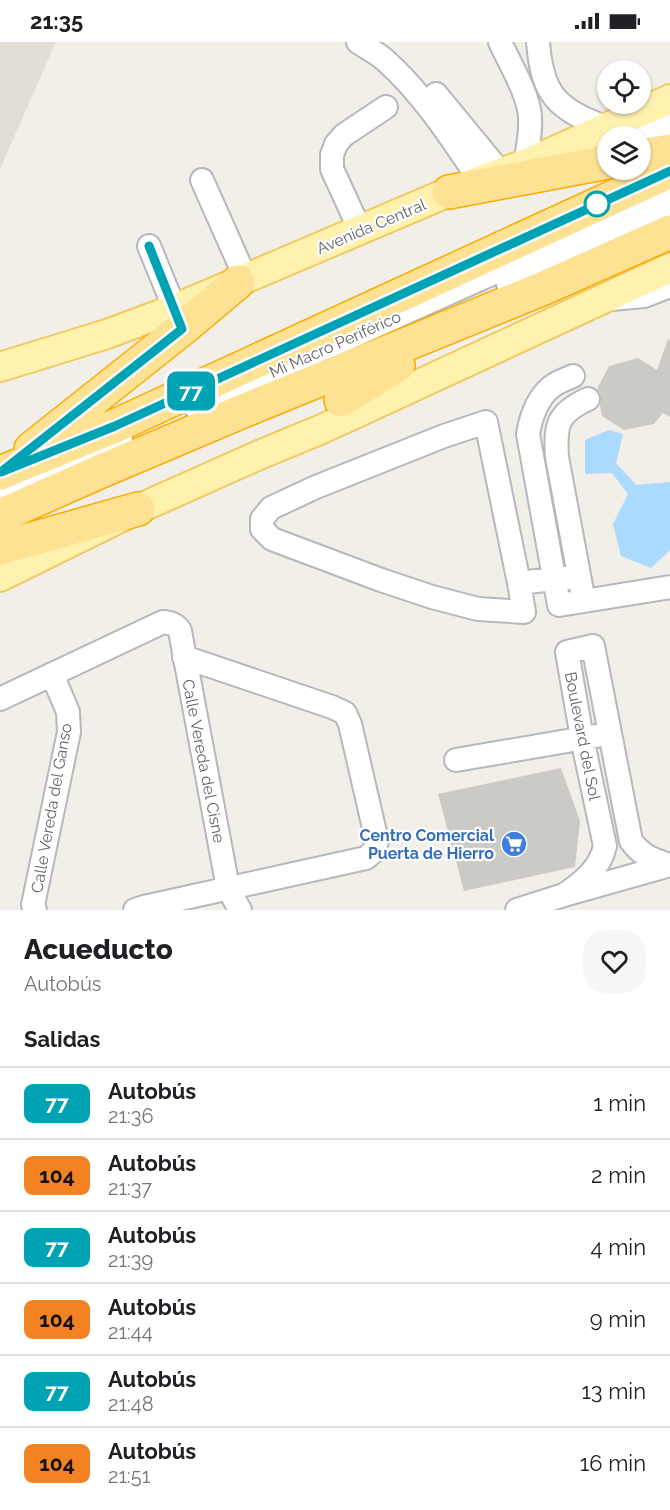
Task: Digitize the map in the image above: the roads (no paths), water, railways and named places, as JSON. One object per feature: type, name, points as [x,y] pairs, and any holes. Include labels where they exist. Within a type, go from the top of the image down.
[{"type":"highway","points":[[651,154],[670,150]]},
{"type":"highway","points":[[449,192],[597,164]]},
{"type":"highway","points":[[0,480],[670,171]]},
{"type":"highway","points":[[0,516],[99,472],[544,288],[670,232]]},
{"type":"highway","points":[[0,480],[178,319],[242,281]]},
{"type":"highway","points":[[341,400],[437,342],[544,288]]},
{"type":"highway","points":[[0,548],[138,509]]},
{"type":"main road","name":"Avenida Central","points":[[623,126],[670,99]]},
{"type":"main road","name":"Avenida Central","points":[[242,281],[449,192],[561,148],[597,138]]},
{"type":"main road","points":[[0,577],[138,509],[322,429],[670,268]]},
{"type":"main road","points":[[78,516],[173,475],[214,454],[341,400],[539,321],[601,300]]},
{"type":"main road","points":[[0,367],[107,334],[178,319]]},
{"type":"street","points":[[358,42],[384,59],[403,64],[419,76],[502,172],[530,134],[530,115],[524,94],[500,42]]},
{"type":"street","points":[[538,42],[545,83],[556,100],[597,128]]},
{"type":"street","points":[[524,94],[545,83]]},
{"type":"street","points":[[360,230],[332,169],[332,155],[336,144],[344,135],[386,107]]},
{"type":"street","points":[[651,132],[670,124]]},
{"type":"street","points":[[202,180],[242,281]]},
{"type":"street","name":"Mi Macro Periférico","points":[[0,480],[670,194]]},
{"type":"street","name":"Mi Macro Periférico","points":[[0,505],[124,449],[670,214]]},
{"type":"street","points":[[149,246],[178,319]]},
{"type":"street","points":[[601,300],[644,296],[670,286]]},
{"type":"street","points":[[573,376],[552,385],[539,400],[531,417],[528,434],[559,605],[670,587]]},
{"type":"street","points":[[584,601],[557,457],[556,436],[561,418],[572,406],[588,399]]},
{"type":"street","points":[[486,422],[519,583],[524,612],[478,609],[381,580],[272,539],[262,529],[262,519],[271,508],[316,487],[444,436],[486,422]]},
{"type":"street","points":[[495,465],[557,457]]},
{"type":"street","points":[[519,583],[579,576]]},
{"type":"street","name":"Calle Vereda del Cisne","points":[[52,674],[163,622],[177,626],[180,631],[221,896],[240,910]]},
{"type":"street","name":"Boulevard del Sol","points":[[564,895],[590,875],[603,854],[605,846],[582,738],[567,652],[593,646],[631,841],[638,852],[669,865]]},
{"type":"street","points":[[135,910],[221,896],[366,858],[374,851],[376,841],[350,724],[345,713],[184,657]]},
{"type":"street","points":[[0,699],[52,674]]},
{"type":"street","name":"Calle Vereda del Ganso","points":[[35,910],[33,904],[69,732],[68,712],[52,674]]},
{"type":"street","points":[[456,760],[610,734]]},
{"type":"street","points":[[517,910],[669,865]]},
{"type":"water","points":[[609,430],[623,434],[616,463],[636,485],[670,482],[670,550],[651,568],[621,556],[613,524],[628,494],[612,473],[585,474],[585,440]]},
{"type":"place","name":"Centro Comercial Puerta de Hierro","points":[[514,844]]}]
